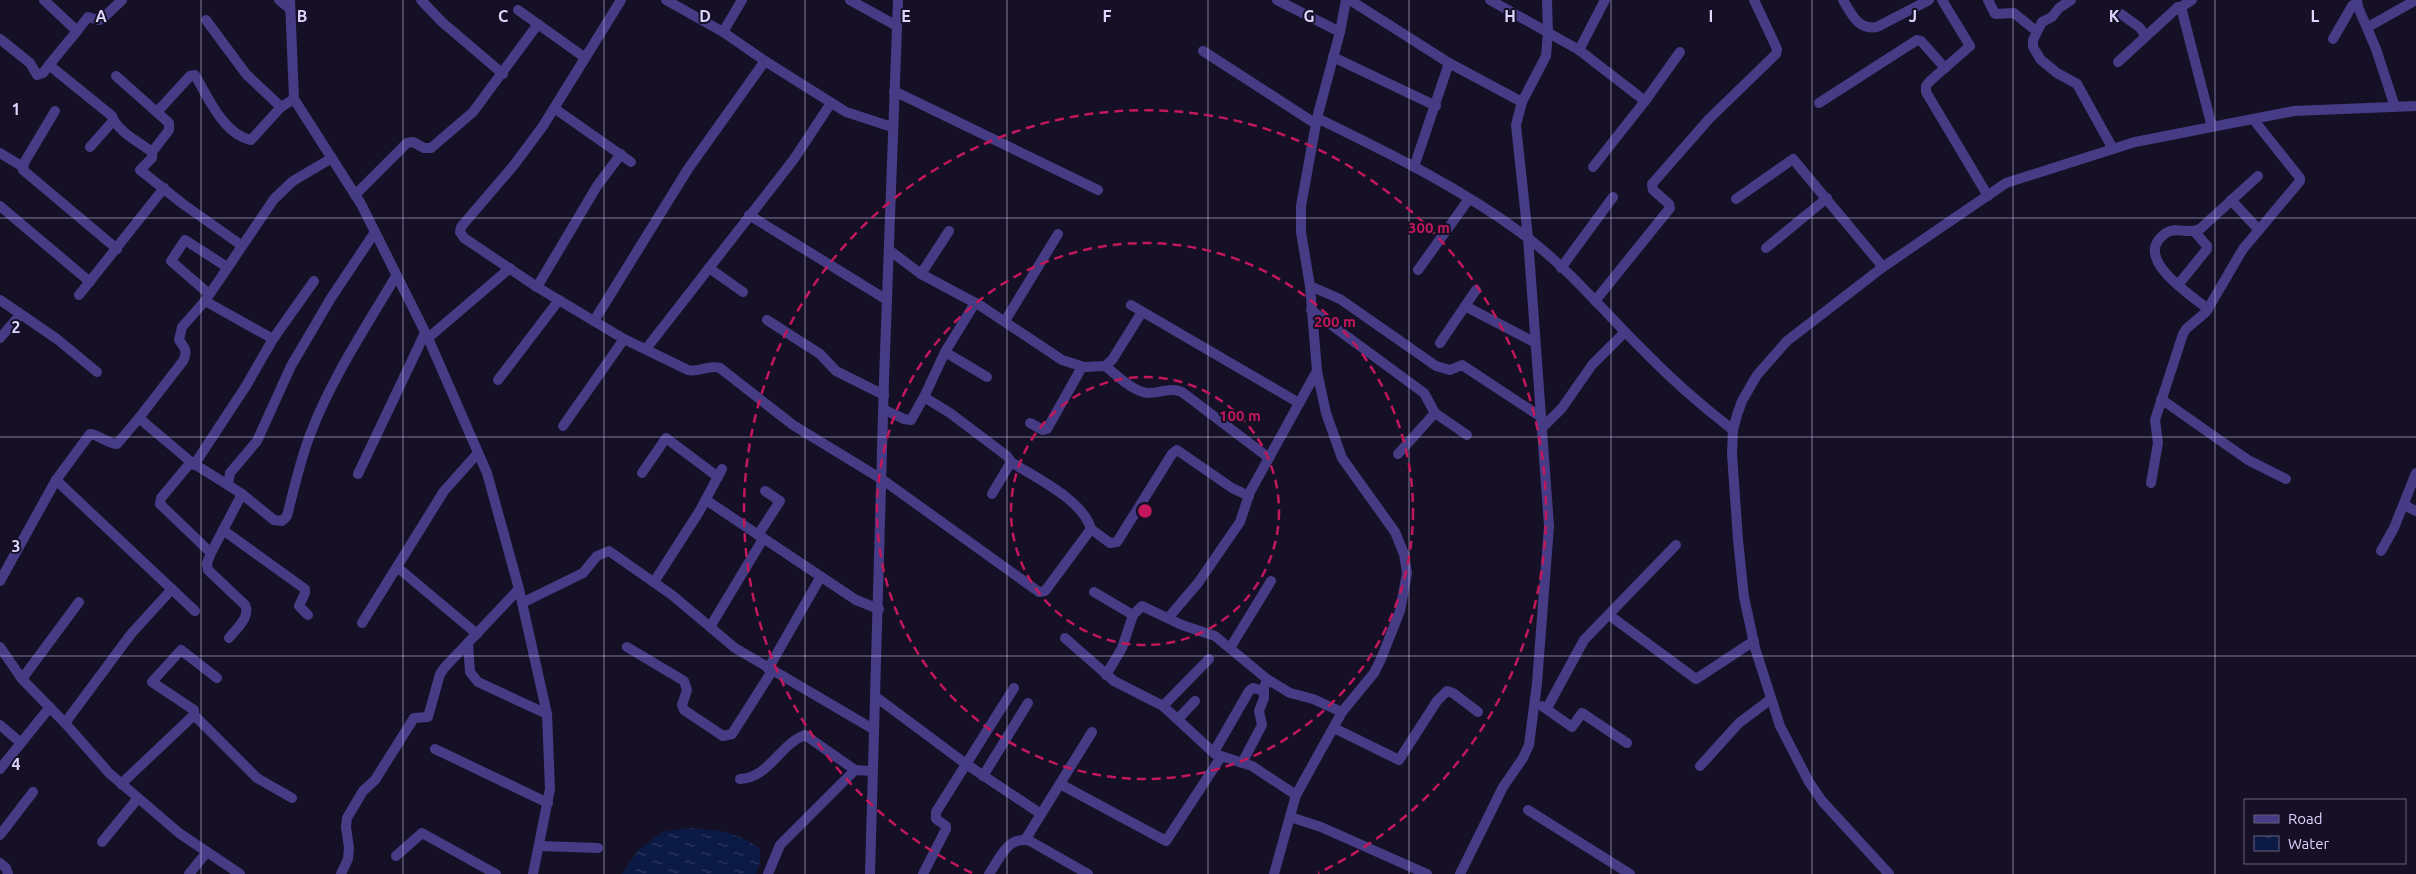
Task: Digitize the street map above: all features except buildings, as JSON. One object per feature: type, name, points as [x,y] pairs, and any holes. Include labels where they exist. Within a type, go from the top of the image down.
[{"type":"street","points":[[44,0],[77,31]]},
{"type":"street","points":[[0,39],[30,63],[37,75],[43,73],[88,16],[99,20],[122,0]]},
{"type":"street","points":[[280,0],[290,5],[294,99],[355,195],[375,232],[426,335],[487,473],[519,589],[547,714],[550,789],[533,874]]},
{"type":"street","points":[[420,0],[442,22],[503,74]]},
{"type":"street","points":[[621,0],[554,108],[514,165],[461,227],[460,232],[464,238],[537,287],[624,339],[694,372],[715,366],[720,368],[793,426],[882,480],[1038,592],[1045,591],[1091,529]]},
{"type":"street","points":[[666,0],[723,32],[846,112],[892,127]]},
{"type":"street","points":[[723,32],[742,0]]},
{"type":"street","points":[[850,0],[897,26]]},
{"type":"street","points":[[870,874],[892,127],[898,0]]},
{"type":"street","points":[[1277,0],[1340,32]]},
{"type":"street","points":[[1274,874],[1296,795],[1342,712],[1374,673],[1381,659],[1400,611],[1407,573],[1404,554],[1395,532],[1342,458],[1326,413],[1317,371],[1310,286],[1301,232],[1301,206],[1316,121],[1348,0],[1449,63],[1522,102]]},
{"type":"street","points":[[1490,0],[1579,50],[1645,101]]},
{"type":"street","points":[[1460,874],[1503,787],[1523,758],[1529,745],[1545,594],[1549,526],[1534,342],[1528,238],[1516,125],[1522,102],[1546,56],[1548,32],[1546,0]]},
{"type":"street","points":[[1579,50],[1605,0]]},
{"type":"street","points":[[1595,301],[1670,208],[1669,204],[1653,190],[1652,184],[1709,119],[1776,54],[1777,49],[1754,0]]},
{"type":"street","points":[[1843,0],[1857,22],[1862,26],[1870,28],[1877,27],[1930,0]]},
{"type":"street","points":[[1942,0],[1970,46],[1930,81],[1926,86],[1926,92],[1988,196]]},
{"type":"street","points":[[1988,0],[1995,14],[2014,13],[2036,31]]},
{"type":"street","points":[[2071,0],[2059,8],[2052,17],[2042,22],[2033,40],[2035,53],[2056,73],[2077,84],[2113,149]]},
{"type":"street","points":[[2118,62],[2178,7],[2192,0]]},
{"type":"street","points":[[2368,27],[2416,0]]},
{"type":"street","points":[[2333,39],[2352,6],[2357,1],[2368,27],[2395,107]]},
{"type":"street","points":[[2181,7],[2212,127]]},
{"type":"street","points":[[518,10],[584,58]]},
{"type":"street","points":[[2121,14],[2139,27],[2146,36]]},
{"type":"street","points":[[206,20],[246,74],[281,107]]},
{"type":"street","points":[[355,195],[407,143],[413,142],[427,149],[473,112],[503,74],[538,24]]},
{"type":"street","points":[[1819,104],[1917,40],[1921,40],[1945,68]]},
{"type":"street","points":[[1203,51],[1316,121],[1414,167],[1469,199],[1528,238],[1706,409],[1733,430]]},
{"type":"street","points":[[1593,167],[1645,101],[1680,52]]},
{"type":"street","points":[[1333,57],[1436,106]]},
{"type":"street","points":[[594,321],[688,169],[765,61]]},
{"type":"street","points":[[1414,167],[1449,63]]},
{"type":"street","points":[[49,65],[112,116],[113,121],[152,152]]},
{"type":"street","points":[[157,112],[193,74],[217,114],[244,139],[251,140],[281,107],[294,99]]},
{"type":"street","points":[[116,76],[169,123],[170,130],[152,152],[152,158],[140,170],[241,245]]},
{"type":"street","points":[[894,91],[1098,190]]},
{"type":"street","points":[[646,349],[794,159],[831,103]]},
{"type":"street","points":[[1889,874],[1822,801],[1809,782],[1780,726],[1771,699],[1754,641],[1744,597],[1738,540],[1732,454],[1733,430],[1746,392],[1786,341],[1882,268],[2006,184],[2135,142],[2294,111],[2416,106]]},
{"type":"street","points":[[554,108],[631,162]]},
{"type":"street","points":[[22,167],[56,111]]},
{"type":"street","points":[[2150,483],[2158,443],[2155,420],[2183,334],[2208,309],[2243,249],[2300,179],[2252,119]]},
{"type":"street","points":[[90,147],[113,121]]},
{"type":"street","points":[[0,154],[22,167],[23,170],[117,249]]},
{"type":"street","points":[[537,287],[597,186],[621,154]]},
{"type":"street","points":[[0,581],[56,480],[90,434],[97,435],[109,443],[117,444],[183,361],[186,355],[185,348],[179,340],[180,333],[207,298],[241,245],[274,199],[293,181],[332,158]]},
{"type":"street","points":[[1736,199],[1790,158],[1796,160],[1882,268]]},
{"type":"street","points":[[2195,232],[2258,176]]},
{"type":"street","points":[[79,295],[164,188]]},
{"type":"street","points":[[1561,268],[1613,197]]},
{"type":"street","points":[[1766,248],[1827,198]]},
{"type":"street","points":[[1418,270],[1469,199]]},
{"type":"street","points":[[2230,200],[2258,230]]},
{"type":"street","points":[[0,206],[90,282]]},
{"type":"street","points":[[750,215],[887,300]]},
{"type":"street","points":[[2178,284],[2207,247],[2195,232],[2175,230],[2169,232],[2161,238],[2156,259],[2158,266],[2178,284],[2208,309]]},
{"type":"street","points":[[921,274],[948,231]]},
{"type":"street","points":[[228,485],[230,473],[257,441],[301,349],[330,298],[375,232]]},
{"type":"street","points":[[1005,321],[1058,234]]},
{"type":"street","points":[[227,267],[185,240],[172,261],[207,298],[273,339]]},
{"type":"street","points":[[889,250],[921,274],[1005,321],[1062,360],[1082,367],[1105,366],[1139,390],[1153,392],[1172,388],[1182,392],[1269,458]]},
{"type":"street","points":[[358,474],[426,335],[510,268]]},
{"type":"street","points":[[709,268],[743,292]]},
{"type":"street","points":[[139,418],[192,464],[242,494],[274,520],[282,521],[287,516],[305,448],[316,419],[352,350],[396,276]]},
{"type":"street","points":[[211,553],[160,504],[162,498],[192,464],[246,386],[273,339],[314,281]]},
{"type":"street","points":[[1310,286],[1340,299],[1436,366],[1450,370],[1462,365],[1541,417]]},
{"type":"street","points":[[1440,342],[1476,290]]},
{"type":"street","points":[[0,300],[57,339],[97,372]]},
{"type":"street","points":[[498,380],[560,300]]},
{"type":"street","points":[[885,410],[904,419],[911,420],[945,352],[975,303]]},
{"type":"street","points":[[1131,305],[1299,403]]},
{"type":"street","points":[[1466,306],[1534,342]]},
{"type":"street","points":[[1311,310],[1424,393],[1435,413],[1467,435]]},
{"type":"street","points":[[1105,366],[1112,360],[1142,312]]},
{"type":"street","points":[[0,338],[20,315]]},
{"type":"street","points":[[767,320],[820,354],[836,371],[884,395]]},
{"type":"street","points":[[1542,428],[1562,408],[1592,365],[1626,332]]},
{"type":"street","points":[[562,426],[624,339]]},
{"type":"street","points":[[945,352],[987,377]]},
{"type":"street","points":[[1030,423],[1043,430],[1047,429],[1082,367]]},
{"type":"street","points":[[1169,617],[1198,583],[1240,522],[1249,496],[1317,371]]},
{"type":"street","points":[[924,397],[950,413],[1007,456],[1011,462],[1064,495],[1089,519],[1091,529],[1110,543],[1117,542],[1172,454],[1177,450],[1232,488],[1249,496]]},
{"type":"street","points":[[2161,399],[2248,460],[2286,479]]},
{"type":"street","points":[[1398,454],[1435,413]]},
{"type":"street","points":[[642,474],[666,438],[720,473],[706,500],[654,582]]},
{"type":"street","points":[[362,622],[444,491],[478,453]]},
{"type":"street","points":[[992,494],[1011,462]]},
{"type":"street","points":[[2381,551],[2404,505],[2416,472]]},
{"type":"street","points":[[56,480],[195,611]]},
{"type":"street","points":[[710,627],[780,501],[765,491]]},
{"type":"street","points":[[229,638],[248,611],[245,605],[208,570],[207,563],[242,494]]},
{"type":"street","points":[[706,500],[820,578],[856,600],[879,609]]},
{"type":"street","points":[[2404,505],[2416,511]]},
{"type":"street","points":[[223,530],[304,589],[305,593],[299,606],[308,614]]},
{"type":"street","points":[[1547,708],[1584,640],[1676,545]]},
{"type":"street","points":[[522,603],[583,574],[604,552],[615,554],[654,582],[735,648],[873,729]]},
{"type":"street","points":[[397,567],[477,634]]},
{"type":"street","points":[[627,647],[684,681],[687,690],[682,705],[684,710],[723,736],[732,734],[770,670],[820,578]]},
{"type":"street","points":[[1230,648],[1271,581]]},
{"type":"street","points":[[65,723],[131,634],[172,589]]},
{"type":"street","points":[[340,874],[348,859],[347,818],[363,791],[375,780],[414,718],[428,717],[440,674],[519,589]]},
{"type":"street","points":[[1094,592],[1134,615]]},
{"type":"street","points":[[22,679],[79,602]]},
{"type":"street","points":[[1106,675],[1121,651],[1134,615],[1142,606],[1169,617],[1182,625],[1216,636],[1267,679],[1290,694],[1313,699],[1342,712]]},
{"type":"street","points":[[1608,615],[1696,679],[1754,641]]},
{"type":"street","points":[[1065,638],[1106,675],[1163,706],[1217,755],[1257,769],[1296,795]]},
{"type":"street","points":[[468,643],[470,672],[478,682],[547,714]]},
{"type":"street","points":[[0,647],[22,679],[65,723],[109,773],[179,833],[240,874]]},
{"type":"street","points":[[217,678],[181,650],[152,682],[194,710],[194,715],[257,778],[292,798]]},
{"type":"street","points":[[1163,706],[1209,659]]},
{"type":"street","points":[[1242,763],[1262,725],[1258,713],[1267,679]]},
{"type":"street","points":[[923,874],[946,829],[946,826],[936,819],[936,812],[1014,688]]},
{"type":"street","points":[[1060,784],[1166,841],[1217,755],[1249,691],[1253,688],[1264,691]]},
{"type":"street","points":[[1334,728],[1399,760],[1437,701],[1447,691],[1453,693],[1478,712]]},
{"type":"street","points":[[876,697],[983,776],[1042,814]]},
{"type":"street","points":[[1700,766],[1739,723],[1771,699]]},
{"type":"street","points":[[1178,720],[1195,701]]},
{"type":"street","points":[[983,776],[1028,703]]},
{"type":"street","points":[[1534,703],[1547,708],[1572,727],[1582,713],[1628,743]]},
{"type":"street","points":[[0,768],[50,707]]},
{"type":"street","points":[[122,784],[194,715]]},
{"type":"street","points":[[0,725],[21,743]]},
{"type":"street","points":[[1026,840],[1092,732]]},
{"type":"street","points":[[740,779],[750,779],[758,775],[794,740],[806,735],[855,770],[872,771]]},
{"type":"street","points":[[434,749],[548,803]]},
{"type":"street","points":[[768,874],[780,845],[855,770]]},
{"type":"street","points":[[0,835],[33,792]]},
{"type":"street","points":[[102,842],[138,798]]},
{"type":"street","points":[[1528,810],[1630,874]]},
{"type":"street","points":[[1290,817],[1321,827],[1426,874]]},
{"type":"street","points":[[396,856],[422,833],[496,874]]},
{"type":"street","points":[[990,874],[1010,844],[1016,840],[1026,840],[1088,874]]},
{"type":"street","points":[[540,846],[598,848]]},
{"type":"street","points":[[189,874],[208,852]]},
{"type":"street","points":[[0,863],[6,868],[8,874]]},
{"type":"water","points":[[688,828],[726,832],[743,838],[760,849],[760,862],[756,874],[622,874],[639,849],[663,832]]}]
